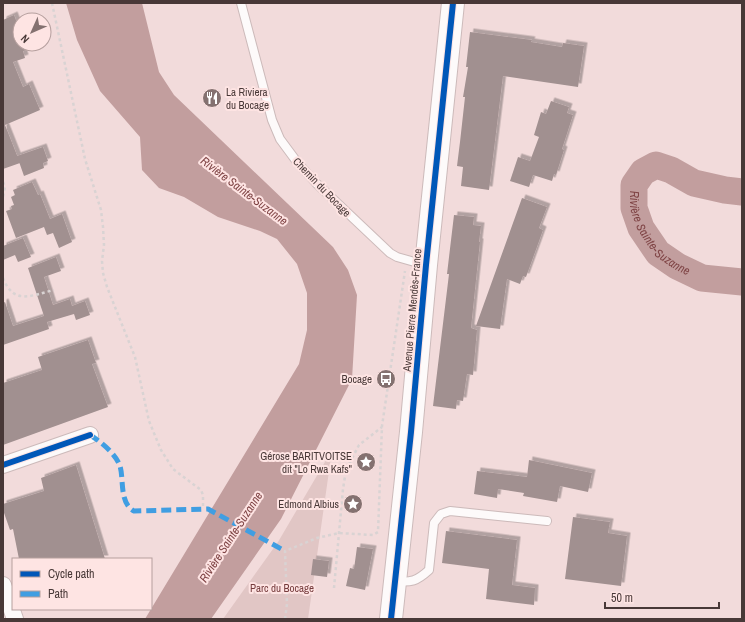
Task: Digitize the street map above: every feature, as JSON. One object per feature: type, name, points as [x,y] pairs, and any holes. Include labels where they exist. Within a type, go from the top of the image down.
[{"type":"main road","name":"Avenue Pierre Mendès-France","points":[[391,619],[411,432],[416,263],[453,3]]},
{"type":"street","points":[[3,465],[90,435]]},
{"type":"street","points":[[3,585],[15,619]]},
{"type":"lane","name":"Chemin du Bocage","points":[[241,3],[272,120],[280,139],[316,184],[390,254],[416,263]]},
{"type":"lane","points":[[394,581],[407,582],[414,580],[420,578],[429,570],[434,523],[441,514],[450,511],[547,521]]},
{"type":"path","points":[[52,3],[85,160],[101,210],[104,245],[102,261],[103,273],[107,288],[135,357],[149,421],[161,450],[173,469],[201,490],[203,496],[203,509]]},
{"type":"path","points":[[3,182],[5,187],[3,197]]},
{"type":"path","points":[[285,619],[285,551],[317,538],[340,533],[373,535],[378,532],[382,426],[416,263]]},
{"type":"path","points":[[3,278],[12,293],[23,298],[54,290]]},
{"type":"path","points":[[334,588],[346,470],[359,445],[382,426]]},
{"type":"green space","name":"Parc du Bocage","points":[[332,450],[308,619],[223,619],[278,542]]},
{"type":"water","points":[[66,3],[142,3],[159,72],[174,95],[333,247],[348,270],[357,295],[352,379],[281,519],[211,619],[145,619],[150,610],[152,610],[152,607],[299,364],[307,330],[307,293],[297,264],[277,239],[260,231],[218,217],[184,197],[159,188],[142,170],[140,137],[100,91],[77,40]]},
{"type":"building","points":[[12,16],[12,52],[23,52],[25,58],[13,62],[23,87],[29,84],[40,110],[5,125],[20,163],[3,169],[3,20]]},
{"type":"building","points":[[470,32],[532,40],[531,42],[562,47],[563,43],[584,46],[578,87],[503,76],[489,190],[461,186],[463,167],[457,166],[465,97],[463,97],[468,67],[466,67]]},
{"type":"building","points":[[551,101],[569,107],[567,113],[573,115],[562,149],[564,150],[556,175],[554,174],[552,181],[533,175],[529,187],[510,181],[518,157],[530,161],[539,137],[534,135],[541,112],[546,114]]},
{"type":"building","points":[[43,147],[48,161],[43,163],[44,168],[24,176],[17,156]]},
{"type":"building","points":[[32,182],[38,195],[40,194],[50,219],[62,214],[72,242],[59,248],[53,233],[47,235],[44,227],[16,238],[6,211],[12,209],[11,206],[14,205],[11,197],[15,195],[13,190]]},
{"type":"building","points":[[522,198],[547,207],[539,228],[543,230],[538,244],[526,277],[523,276],[520,284],[507,279],[500,329],[476,326]]},
{"type":"building","points":[[454,215],[474,217],[473,225],[481,226],[471,328],[477,330],[473,375],[467,374],[463,401],[457,400],[456,409],[433,406],[449,274],[447,274]]},
{"type":"building","points":[[23,238],[31,257],[18,262],[15,255],[3,260],[3,246]]},
{"type":"building","points":[[56,257],[61,271],[44,277],[53,305],[70,299],[72,306],[85,301],[90,315],[76,320],[74,314],[47,322],[49,329],[3,345],[3,303],[5,302],[13,326],[44,316],[28,268]]},
{"type":"building","points":[[88,340],[96,363],[92,364],[108,407],[3,445],[3,383],[42,370],[38,357]]},
{"type":"building","points":[[529,460],[592,473],[588,492],[560,486],[557,502],[523,496],[524,493],[498,489],[497,498],[474,494],[477,471],[527,477]]},
{"type":"building","points":[[76,465],[105,558],[19,558],[13,529],[10,530],[3,510],[3,504],[44,491],[41,478]]},
{"type":"building","points":[[573,517],[610,522],[608,533],[627,536],[621,586],[565,579]]},
{"type":"building","points":[[446,531],[517,540],[512,585],[535,588],[534,605],[486,599],[489,569],[442,563]]},
{"type":"building","points":[[357,547],[373,549],[365,590],[346,586],[350,568],[354,569]]},
{"type":"building","points":[[313,559],[329,561],[327,577],[311,575]]},
{"type":"waterway","name":"Rivière Sainte-Suzanne","points":[[742,192],[694,183],[671,170],[656,165],[643,172],[634,185],[634,208],[641,228],[658,253],[677,266],[702,278],[742,282]]},
{"type":"marked path","points":[[90,435],[107,448],[118,461],[121,471],[124,497],[129,507],[134,511],[208,509],[285,551]]},
{"type":"cycle path","points":[[391,619],[453,3]]},
{"type":"cycle path","points":[[3,465],[90,435]]},
{"type":"place","name":"La Riviera du Bocage","points":[[212,98]]},
{"type":"place","name":"Bocage","points":[[386,379]]},
{"type":"place","name":"Gérose BARITVOITSE dit \"Lo Rwa Kafs\"","points":[[366,462]]},
{"type":"place","name":"Edmond Albius","points":[[353,504]]}]
